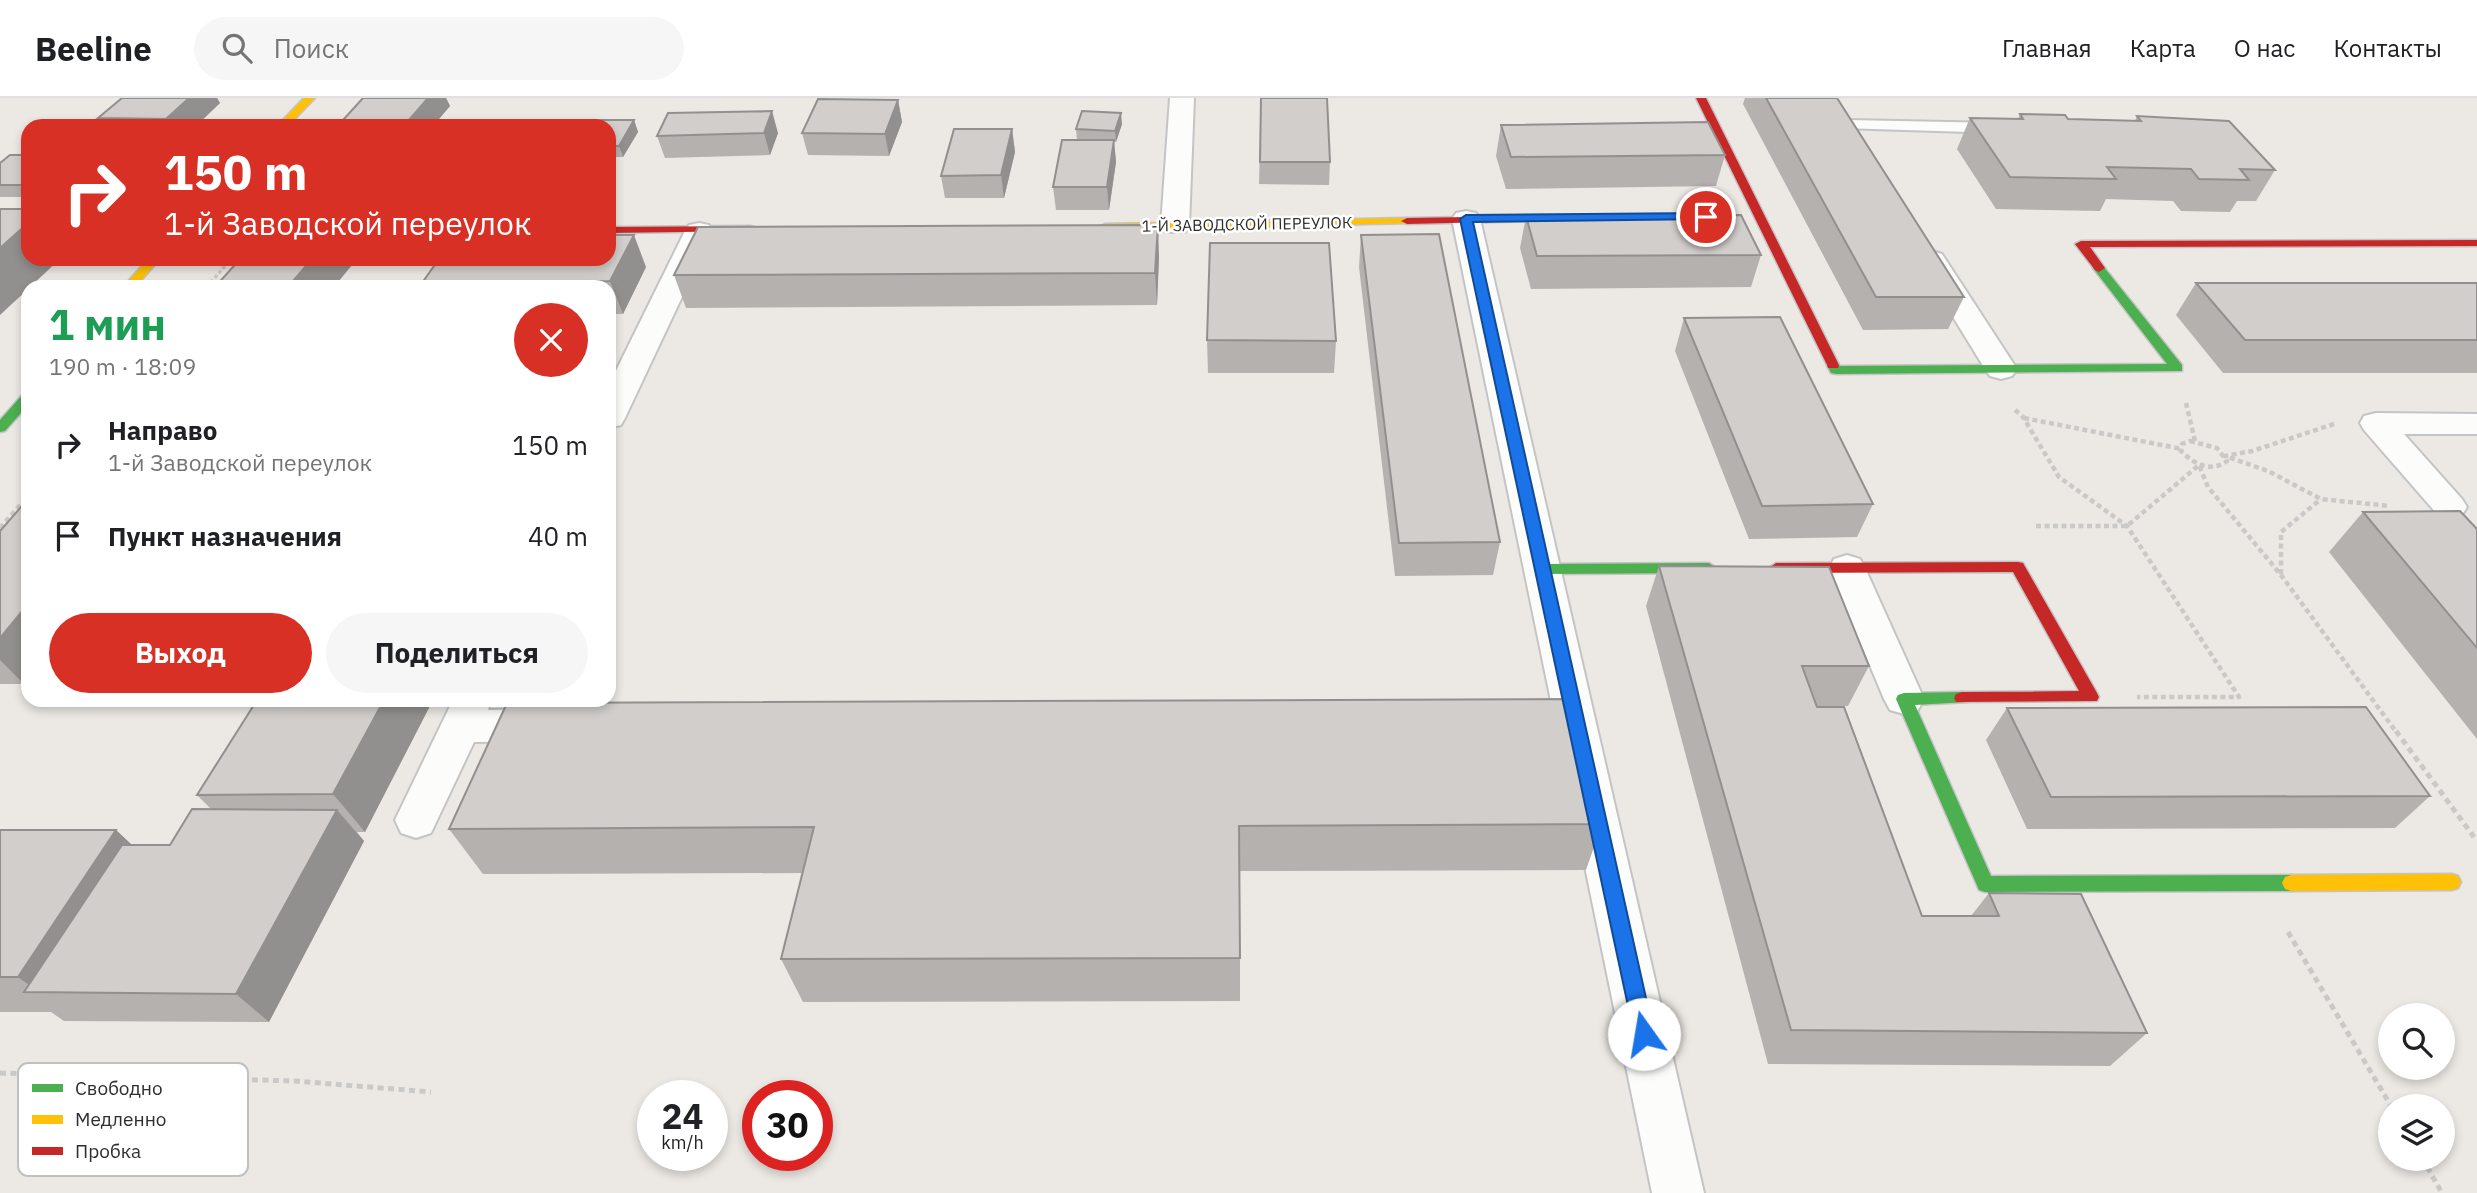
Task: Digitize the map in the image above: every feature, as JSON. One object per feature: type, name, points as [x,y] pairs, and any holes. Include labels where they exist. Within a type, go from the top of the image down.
[{"type":"street","points":[[289,119],[310,98]]},
{"type":"street","points":[[1175,226],[1182,98]]},
{"type":"street","points":[[1701,98],[1753,216],[1836,370],[2177,368],[2081,244],[2477,243]]},
{"type":"street","points":[[1831,98],[1854,136]]},
{"type":"street","name":"1-Й ЗАВОДСКОЙ ПЕРЕУЛОК","points":[[1091,227],[1592,218]]},
{"type":"street","points":[[1466,219],[1678,1193]]},
{"type":"street","points":[[616,403],[700,229]]},
{"type":"street","points":[[616,230],[770,229]]},
{"type":"street","points":[[1920,241],[2001,369]]},
{"type":"street","points":[[135,280],[148,266]]},
{"type":"street","points":[[0,428],[21,405]]},
{"type":"street","points":[[2376,424],[2477,424]]},
{"type":"street","points":[[2376,424],[2451,507]]},
{"type":"street","points":[[1764,568],[2018,566],[2091,697],[1904,699]]},
{"type":"street","points":[[1543,569],[1723,568]]},
{"type":"street","points":[[1847,568],[1985,884],[2452,882]]},
{"type":"street","points":[[415,820],[467,713],[586,725]]},
{"type":"street","points":[[1532,715],[1574,715]]},
{"type":"lane","points":[[1854,136],[2013,128]]},
{"type":"path","points":[[213,280],[225,266]]},
{"type":"path","points":[[1972,369],[2023,417],[2059,477],[2127,526],[2239,697],[2091,697]]},
{"type":"path","points":[[2023,417],[2182,449]]},
{"type":"path","points":[[2225,456],[2252,451],[2329,425],[2376,424]]},
{"type":"path","points":[[2225,456],[2227,461],[2222,466],[2199,464],[2188,458],[2182,444],[2190,441],[2215,446],[2225,456],[2268,471],[2321,499],[2365,505],[2451,507]]},
{"type":"path","points":[[2127,526],[2199,464]]},
{"type":"path","points":[[2199,464],[2208,487],[2281,575],[2477,840]]},
{"type":"path","points":[[2281,575],[2281,532],[2321,499]]},
{"type":"path","points":[[0,528],[21,504]]},
{"type":"path","points":[[2259,883],[2384,1094]]},
{"type":"path","points":[[0,1073],[18,1073]]},
{"type":"path","points":[[248,1080],[431,1092]]},
{"type":"path","points":[[2429,1171],[2442,1193]]},
{"type":"building","points":[[122,98],[189,98],[166,119],[98,118]]},
{"type":"building","points":[[363,98],[428,98],[410,119],[344,119]]},
{"type":"building","points":[[1261,98],[1327,98],[1330,162],[1260,162]]},
{"type":"building","points":[[1766,98],[1837,98],[1964,297],[1876,297]]},
{"type":"building","points":[[818,99],[898,100],[885,134],[802,133]]},
{"type":"building","points":[[772,111],[764,133],[657,136],[668,113]]},
{"type":"building","points":[[1082,111],[1121,113],[1115,131],[1076,129]]},
{"type":"building","points":[[2020,114],[2065,115],[2068,119],[2141,121],[2137,116],[2229,121],[2275,170],[2240,169],[2249,180],[2199,179],[2191,169],[2107,167],[2116,179],[2010,177],[1970,118],[2023,119]]},
{"type":"building","points":[[616,120],[634,120],[619,146],[616,146]]},
{"type":"building","points":[[1708,122],[1725,155],[1511,157],[1501,125]]},
{"type":"building","points":[[954,129],[1012,129],[1001,175],[941,176]]},
{"type":"building","points":[[1062,140],[1114,140],[1107,187],[1053,187]]},
{"type":"building","points":[[10,155],[21,155],[21,185],[0,185],[0,163]]},
{"type":"building","points":[[0,209],[21,209],[21,229],[0,248]]},
{"type":"building","points":[[1741,215],[1761,255],[1537,256],[1526,216]]},
{"type":"building","points":[[1158,225],[1155,273],[674,275],[698,227]]},
{"type":"building","points":[[1439,234],[1500,542],[1399,543],[1361,235]]},
{"type":"building","points":[[616,235],[634,235],[611,280],[424,280],[434,266],[616,266]]},
{"type":"building","points":[[1210,243],[1329,243],[1336,341],[1207,340]]},
{"type":"building","points":[[234,266],[306,266],[294,280],[221,280]]},
{"type":"building","points":[[2196,283],[2477,283],[2477,340],[2245,340]]},
{"type":"building","points":[[1780,317],[1873,504],[1762,506],[1684,318]]},
{"type":"building","points":[[21,507],[21,612],[0,638],[0,531]]},
{"type":"building","points":[[2460,511],[2477,529],[2477,648],[2363,512]]},
{"type":"building","points":[[1659,566],[1829,567],[1869,666],[1802,666],[1817,707],[1844,707],[1922,916],[1999,916],[1989,893],[2081,894],[2147,1033],[1791,1030]]},
{"type":"building","points":[[1574,699],[1602,824],[1239,826],[1240,958],[781,959],[814,827],[449,829],[505,707],[616,707],[616,703]]},
{"type":"building","points":[[253,707],[380,707],[333,794],[197,795]]},
{"type":"building","points":[[2366,707],[2430,796],[2051,797],[2007,708]]},
{"type":"building","points":[[192,809],[337,810],[236,994],[24,992],[122,845],[170,845]]},
{"type":"building","points":[[0,830],[116,830],[18,977],[0,977]]},
{"type":"traffic: fast","points":[[1833,365],[1836,370],[2177,368],[2099,268]]},
{"type":"traffic: fast","points":[[0,428],[21,405]]},
{"type":"traffic: fast","points":[[1543,569],[1709,568]]},
{"type":"traffic: fast","points":[[1962,698],[1904,699],[1985,884],[2291,883]]},
{"type":"traffic: slow","points":[[289,119],[310,98]]},
{"type":"traffic: slow","points":[[1105,227],[1407,221]]},
{"type":"traffic: slow","points":[[135,280],[148,266]]},
{"type":"traffic: slow","points":[[2291,883],[2452,882]]},
{"type":"traffic: jam","points":[[1701,98],[1833,365]]},
{"type":"traffic: jam","points":[[1407,221],[1576,218]]},
{"type":"traffic: jam","points":[[616,230],[750,229]]},
{"type":"traffic: jam","points":[[2099,268],[2081,244],[2477,243]]},
{"type":"traffic: jam","points":[[1776,568],[2018,567],[2091,697],[1962,698]]},
{"type":"route","points":[[1644,1034],[1466,219],[1706,217]]}]
